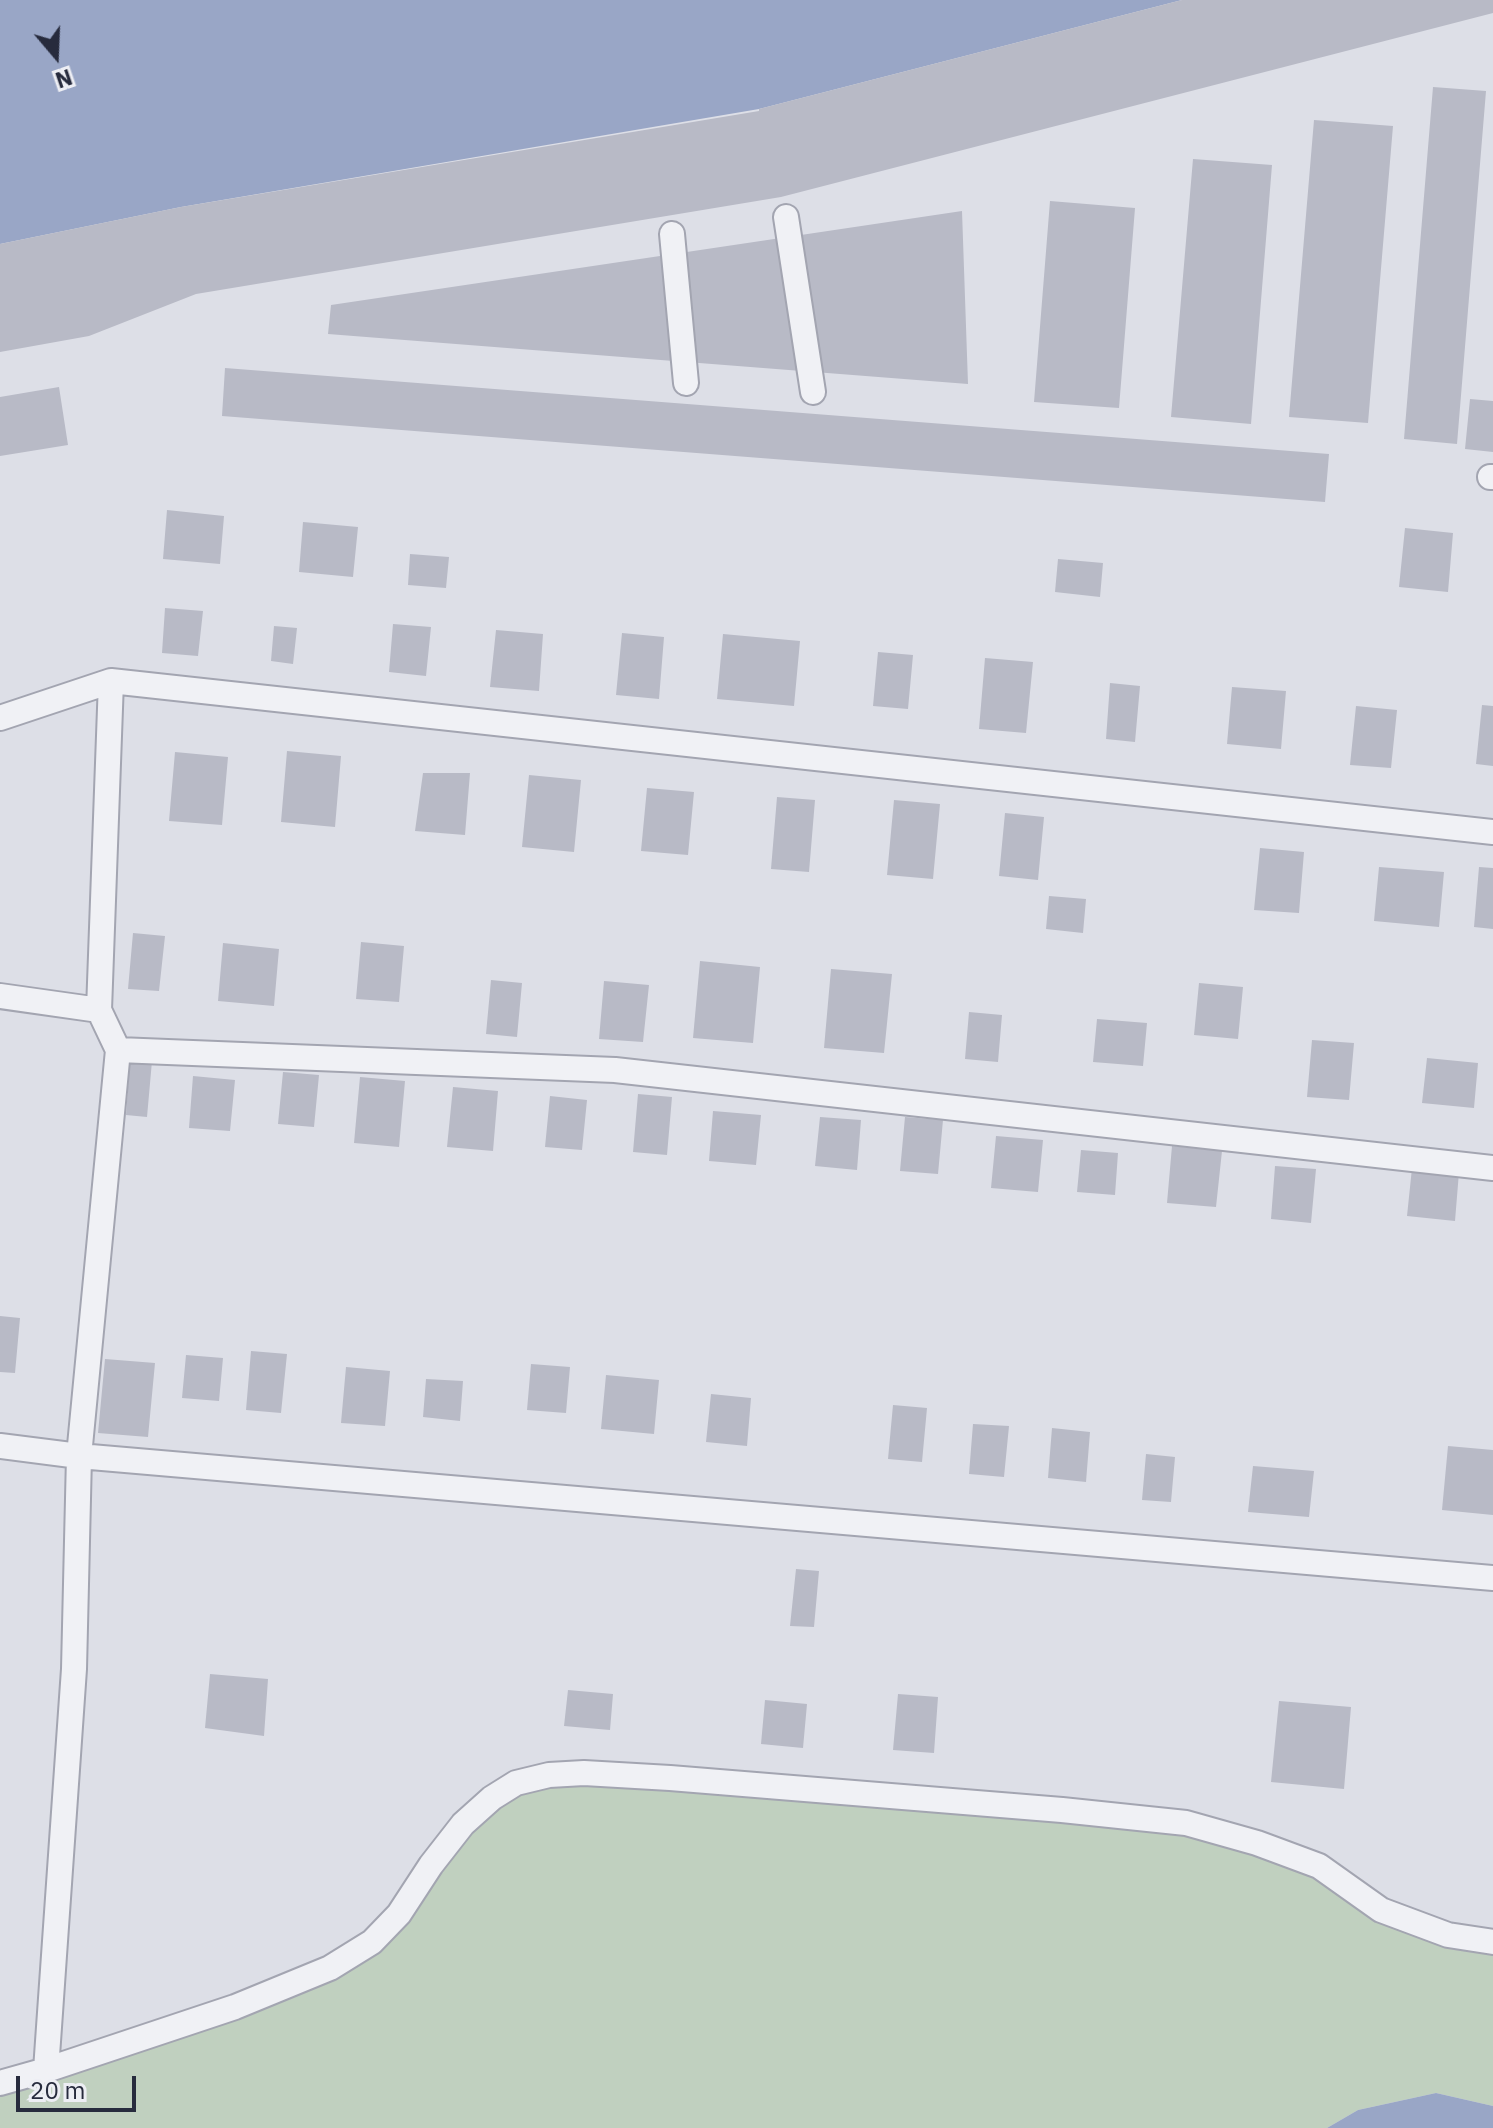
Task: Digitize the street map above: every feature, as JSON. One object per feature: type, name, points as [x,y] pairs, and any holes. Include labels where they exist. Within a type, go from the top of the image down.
[{"type":"lane","points":[[786,217],[813,392]]},
{"type":"lane","points":[[672,234],[686,383]]},
{"type":"lane","points":[[0,718],[111,681],[1493,832]]},
{"type":"lane","points":[[46,2070],[74,1669],[79,1456],[118,1050],[99,1010],[111,681]]},
{"type":"lane","points":[[0,996],[99,1010]]},
{"type":"lane","points":[[118,1050],[615,1070],[1493,1168]]},
{"type":"lane","points":[[0,1446],[79,1456],[1493,1578]]},
{"type":"lane","points":[[0,2083],[235,2007],[330,1968],[372,1942],[399,1914],[463,1824],[492,1798],[516,1783],[549,1775],[584,1773],[686,1780],[1186,1823],[1257,1843],[1319,1866],[1381,1910],[1448,1935],[1493,1942]]},
{"type":"green space","points":[[549,1775],[1062,1810],[1257,1843],[1381,1910],[1493,1942],[1493,2106],[1436,2093],[1358,2110],[1327,2128],[0,2128],[0,2083],[46,2070],[372,1942],[463,1824]]},
{"type":"water","points":[[0,0],[1182,0],[759,109],[181,207],[0,244]]},
{"type":"water","points":[[1436,2093],[1493,2106],[1493,2128],[1327,2128],[1358,2110]]},
{"type":"building","points":[[1182,0],[1493,0],[1493,13],[781,197],[196,294],[89,336],[0,352],[0,244],[181,207],[759,111]]},
{"type":"building","points":[[1433,87],[1486,91],[1457,444],[1404,439]]},
{"type":"building","points":[[1314,120],[1393,126],[1368,423],[1289,417]]},
{"type":"building","points":[[1193,159],[1272,165],[1251,424],[1171,417]]},
{"type":"building","points":[[1050,201],[1135,208],[1119,408],[1034,402]]},
{"type":"building","points":[[962,211],[968,384],[328,334],[331,305]]},
{"type":"building","points":[[225,368],[1329,454],[1325,502],[222,416]]},
{"type":"building","points":[[59,387],[68,445],[0,456],[0,397]]},
{"type":"building","points":[[1470,399],[1493,401],[1493,452],[1465,449]]},
{"type":"building","points":[[167,510],[224,516],[220,564],[163,559]]},
{"type":"building","points":[[303,522],[358,527],[353,577],[299,572]]},
{"type":"building","points":[[1405,528],[1453,533],[1448,592],[1399,587]]},
{"type":"building","points":[[410,554],[449,557],[446,588],[408,585]]},
{"type":"building","points":[[1058,559],[1103,563],[1100,597],[1055,592]]},
{"type":"building","points":[[165,608],[203,611],[198,656],[162,653]]},
{"type":"building","points":[[393,624],[431,627],[426,676],[389,672]]},
{"type":"building","points":[[274,626],[297,628],[293,664],[271,661]]},
{"type":"building","points":[[496,630],[543,634],[539,691],[490,687]]},
{"type":"building","points":[[622,633],[664,637],[659,699],[616,695]]},
{"type":"building","points":[[723,634],[800,641],[794,706],[717,699]]},
{"type":"building","points":[[878,652],[913,655],[908,709],[873,706]]},
{"type":"building","points":[[985,658],[1033,662],[1026,733],[979,729]]},
{"type":"building","points":[[1110,683],[1140,686],[1135,742],[1106,739]]},
{"type":"building","points":[[1232,687],[1286,691],[1281,749],[1227,744]]},
{"type":"building","points":[[1482,705],[1493,706],[1493,766],[1476,764]]},
{"type":"building","points":[[1356,706],[1397,710],[1391,768],[1350,765]]},
{"type":"building","points":[[287,751],[341,756],[335,827],[281,822]]},
{"type":"building","points":[[175,752],[228,757],[222,825],[169,821]]},
{"type":"building","points":[[423,773],[470,773],[465,835],[415,831]]},
{"type":"building","points":[[529,775],[581,780],[574,852],[522,847]]},
{"type":"building","points":[[647,788],[694,792],[688,855],[641,851]]},
{"type":"building","points":[[777,797],[815,800],[809,872],[771,869]]},
{"type":"building","points":[[894,800],[940,804],[933,879],[887,875]]},
{"type":"building","points":[[1005,813],[1044,817],[1038,880],[999,876]]},
{"type":"building","points":[[1260,848],[1304,852],[1299,913],[1254,910]]},
{"type":"building","points":[[1379,867],[1444,872],[1439,927],[1374,921]]},
{"type":"building","points":[[1479,867],[1493,868],[1493,929],[1474,927]]},
{"type":"building","points":[[1049,896],[1086,899],[1083,933],[1046,929]]},
{"type":"building","points":[[133,933],[165,936],[159,991],[128,989]]},
{"type":"building","points":[[361,942],[404,946],[399,1002],[356,999]]},
{"type":"building","points":[[223,943],[279,949],[274,1006],[218,1001]]},
{"type":"building","points":[[700,961],[760,967],[753,1043],[693,1038]]},
{"type":"building","points":[[831,969],[892,974],[884,1053],[824,1048]]},
{"type":"building","points":[[491,980],[522,983],[517,1037],[486,1034]]},
{"type":"building","points":[[604,981],[649,985],[643,1042],[599,1039]]},
{"type":"building","points":[[1199,983],[1243,987],[1238,1039],[1194,1035]]},
{"type":"building","points":[[969,1012],[1002,1015],[998,1062],[965,1059]]},
{"type":"building","points":[[1097,1019],[1147,1023],[1143,1066],[1093,1062]]},
{"type":"building","points":[[1312,1040],[1354,1043],[1349,1100],[1307,1097]]},
{"type":"building","points":[[1427,1058],[1478,1063],[1474,1108],[1422,1103]]},
{"type":"building","points":[[130,1060],[152,1061],[147,1117],[126,1115]]},
{"type":"building","points":[[283,1072],[319,1075],[314,1127],[278,1124]]},
{"type":"building","points":[[193,1076],[235,1080],[230,1131],[189,1128]]},
{"type":"building","points":[[360,1077],[405,1081],[399,1147],[354,1143]]},
{"type":"building","points":[[453,1087],[498,1091],[493,1151],[447,1147]]},
{"type":"building","points":[[638,1094],[672,1097],[667,1155],[633,1152]]},
{"type":"building","points":[[550,1096],[587,1100],[582,1150],[545,1147]]},
{"type":"building","points":[[713,1111],[761,1115],[756,1165],[709,1161]]},
{"type":"building","points":[[820,1117],[861,1120],[857,1170],[815,1166]]},
{"type":"building","points":[[905,1117],[943,1120],[938,1174],[900,1171]]},
{"type":"building","points":[[996,1136],[1043,1140],[1038,1192],[991,1188]]},
{"type":"building","points":[[1172,1146],[1222,1151],[1216,1207],[1167,1203]]},
{"type":"building","points":[[1081,1150],[1118,1153],[1115,1195],[1077,1192]]},
{"type":"building","points":[[1275,1166],[1316,1169],[1311,1223],[1271,1219]]},
{"type":"building","points":[[1412,1168],[1459,1172],[1455,1221],[1407,1216]]},
{"type":"building","points":[[0,1316],[20,1318],[15,1373],[0,1372]]},
{"type":"building","points":[[251,1351],[287,1354],[281,1413],[246,1410]]},
{"type":"building","points":[[186,1355],[223,1358],[219,1401],[182,1398]]},
{"type":"building","points":[[105,1359],[155,1363],[148,1437],[98,1433]]},
{"type":"building","points":[[531,1364],[570,1367],[566,1413],[527,1410]]},
{"type":"building","points":[[346,1367],[390,1371],[385,1426],[341,1423]]},
{"type":"building","points":[[606,1375],[659,1380],[654,1434],[601,1429]]},
{"type":"building","points":[[426,1379],[463,1381],[460,1421],[423,1417]]},
{"type":"building","points":[[711,1394],[751,1398],[747,1446],[706,1442]]},
{"type":"building","points":[[893,1405],[927,1408],[922,1462],[888,1459]]},
{"type":"building","points":[[973,1424],[1009,1426],[1004,1477],[969,1474]]},
{"type":"building","points":[[1052,1428],[1090,1432],[1086,1482],[1048,1478]]},
{"type":"building","points":[[1448,1446],[1493,1450],[1493,1515],[1442,1510]]},
{"type":"building","points":[[1146,1454],[1175,1457],[1171,1502],[1142,1500]]},
{"type":"building","points":[[1253,1466],[1314,1471],[1309,1517],[1248,1512]]},
{"type":"building","points":[[796,1569],[819,1571],[814,1627],[790,1626]]},
{"type":"building","points":[[210,1674],[268,1679],[264,1736],[205,1728]]},
{"type":"building","points":[[568,1690],[613,1694],[610,1730],[564,1726]]},
{"type":"building","points":[[898,1694],[938,1697],[934,1753],[893,1750]]},
{"type":"building","points":[[765,1700],[807,1704],[803,1748],[761,1744]]},
{"type":"building","points":[[1279,1701],[1351,1707],[1344,1789],[1271,1782]]}]
